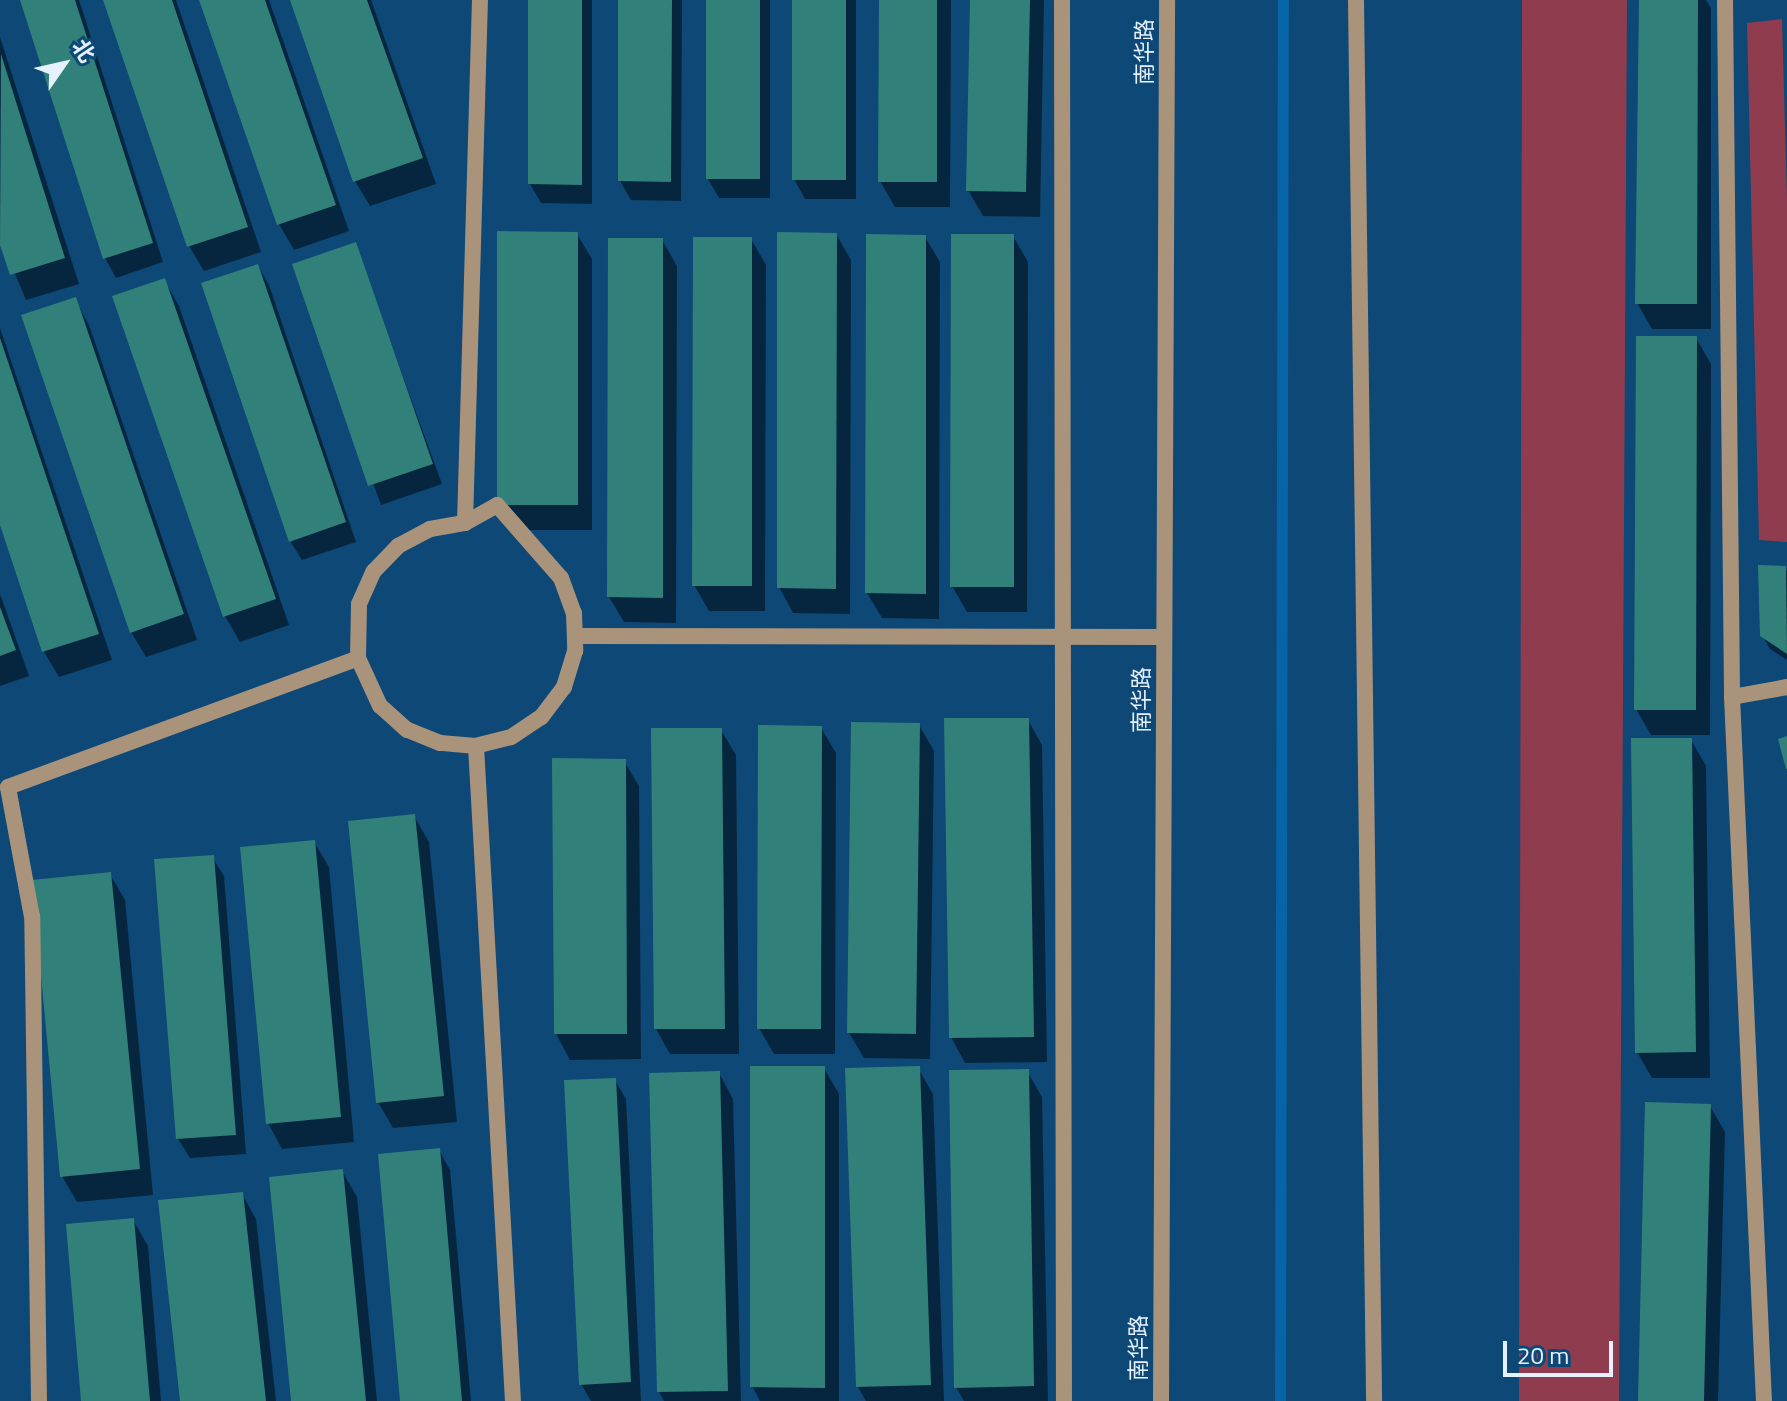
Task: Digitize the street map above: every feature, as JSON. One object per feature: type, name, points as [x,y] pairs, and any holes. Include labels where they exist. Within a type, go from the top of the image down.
[{"type":"street","points":[[465,523],[480,0]]},
{"type":"street","points":[[1062,0],[1064,1401]]},
{"type":"street","name":"南华路","points":[[1161,1401],[1167,0]]},
{"type":"street","points":[[1356,0],[1374,1401]]},
{"type":"street","points":[[1725,0],[1732,697],[1764,1401]]},
{"type":"street","points":[[497,505],[561,578],[574,613],[575,636],[564,687],[541,717],[511,737],[476,746],[440,743],[407,730],[380,706],[358,658],[359,604],[374,571],[398,546],[419,534],[465,523],[497,505]]},
{"type":"street","points":[[575,636],[1164,637]]},
{"type":"street","points":[[39,1401],[32,917],[4,788],[358,658]]},
{"type":"street","points":[[1732,697],[1787,687]]},
{"type":"street","points":[[476,746],[513,1401]]},
{"type":"shaded area","points":[[1522,0],[1627,0],[1619,1401],[1519,1401]]},
{"type":"shaded area","points":[[1782,19],[1787,200],[1787,542],[1759,540],[1747,23]]},
{"type":"building","points":[[20,0],[75,0],[153,243],[103,259]]},
{"type":"building","points":[[103,0],[172,0],[248,227],[187,247]]},
{"type":"building","points":[[199,0],[265,0],[336,205],[277,225]]},
{"type":"building","points":[[290,0],[367,0],[423,158],[353,182]]},
{"type":"building","points":[[528,0],[582,0],[582,185],[528,184]]},
{"type":"building","points":[[618,0],[672,0],[671,182],[618,181]]},
{"type":"building","points":[[706,0],[760,0],[760,179],[706,179]]},
{"type":"building","points":[[792,0],[846,0],[846,180],[792,180]]},
{"type":"building","points":[[879,0],[937,0],[937,182],[878,182]]},
{"type":"building","points":[[970,0],[1030,0],[1026,192],[966,191]]},
{"type":"building","points":[[1639,0],[1698,0],[1697,304],[1635,304]]},
{"type":"building","points":[[1,54],[65,258],[10,275],[0,245]]},
{"type":"building","points":[[497,231],[578,232],[578,505],[497,505]]},
{"type":"building","points":[[777,232],[837,233],[836,589],[777,588]]},
{"type":"building","points":[[866,234],[926,235],[926,594],[865,593]]},
{"type":"building","points":[[951,234],[1014,234],[1014,587],[950,587]]},
{"type":"building","points":[[693,237],[752,237],[752,586],[692,586]]},
{"type":"building","points":[[608,238],[663,238],[663,598],[607,597]]},
{"type":"building","points":[[356,242],[433,464],[368,486],[292,264]]},
{"type":"building","points":[[258,264],[346,522],[289,542],[201,283]]},
{"type":"building","points":[[165,278],[276,599],[223,617],[112,296]]},
{"type":"building","points":[[76,297],[184,614],[130,633],[21,315]]},
{"type":"building","points":[[1636,336],[1697,336],[1696,710],[1634,710]]},
{"type":"building","points":[[0,338],[99,634],[42,652],[0,525]]},
{"type":"building","points":[[1758,565],[1786,566],[1787,654],[1760,636]]},
{"type":"building","points":[[0,607],[16,650],[0,656]]},
{"type":"building","points":[[944,718],[1029,718],[1034,1037],[949,1038]]},
{"type":"building","points":[[851,722],[920,723],[916,1034],[847,1033]]},
{"type":"building","points":[[758,725],[822,726],[821,1029],[757,1029]]},
{"type":"building","points":[[651,728],[722,728],[725,1029],[654,1029]]},
{"type":"building","points":[[1787,736],[1787,769],[1786,769],[1778,739]]},
{"type":"building","points":[[1631,738],[1692,738],[1696,1052],[1635,1053]]},
{"type":"building","points":[[552,758],[626,759],[627,1034],[554,1034]]},
{"type":"building","points":[[415,814],[444,1096],[376,1103],[348,821]]},
{"type":"building","points":[[315,840],[341,1117],[266,1124],[240,847]]},
{"type":"building","points":[[214,855],[236,1135],[176,1139],[154,859]]},
{"type":"building","points":[[111,872],[140,1169],[60,1177],[32,880]]},
{"type":"building","points":[[750,1066],[825,1066],[825,1388],[750,1387]]},
{"type":"building","points":[[920,1066],[931,1385],[856,1387],[845,1068]]},
{"type":"building","points":[[1029,1069],[1034,1386],[954,1388],[949,1070]]},
{"type":"building","points":[[720,1071],[728,1391],[657,1392],[649,1073]]},
{"type":"building","points":[[616,1078],[631,1382],[579,1385],[564,1080]]},
{"type":"building","points":[[1645,1102],[1711,1104],[1704,1401],[1638,1401]]},
{"type":"building","points":[[440,1148],[462,1401],[400,1401],[378,1154]]},
{"type":"building","points":[[343,1169],[366,1401],[291,1401],[269,1177]]},
{"type":"building","points":[[243,1192],[266,1401],[180,1401],[158,1200]]},
{"type":"building","points":[[134,1218],[150,1401],[81,1401],[66,1224]]},
{"type":"waterway","points":[[1280,1401],[1283,0]]}]
